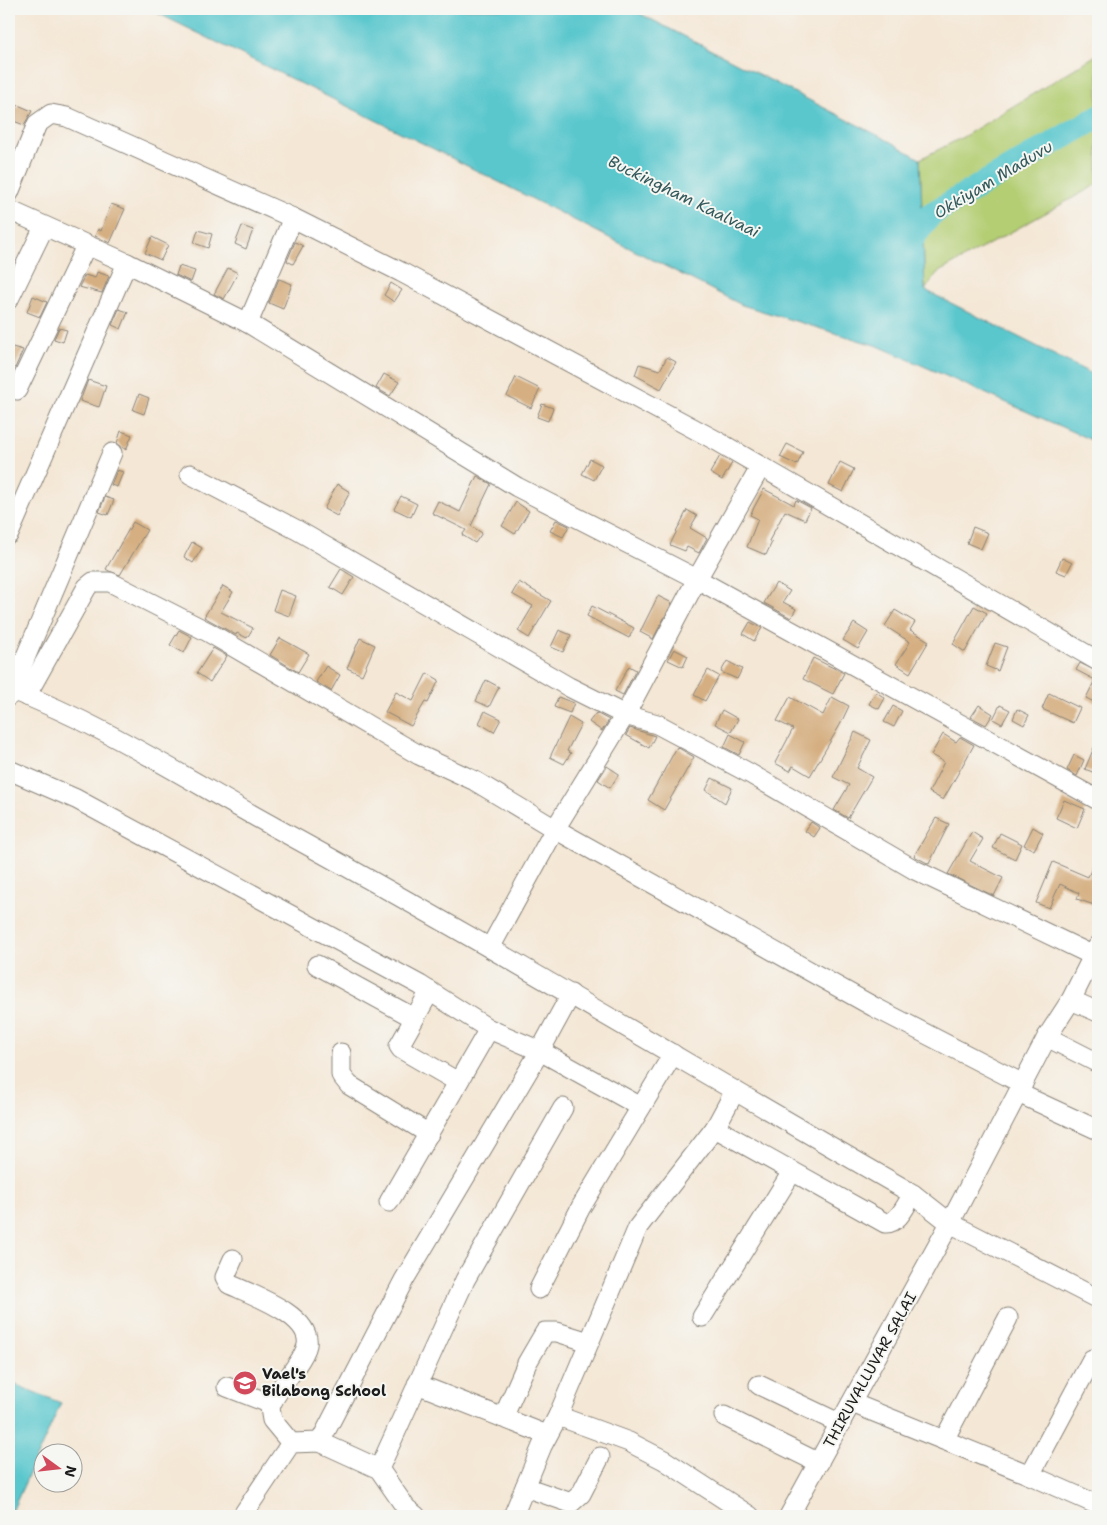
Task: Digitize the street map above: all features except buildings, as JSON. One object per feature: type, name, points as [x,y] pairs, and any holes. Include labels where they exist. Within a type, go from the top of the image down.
[{"type":"street","points":[[9,193],[37,124],[44,118],[57,114],[294,218],[401,272],[717,441],[760,468],[1098,660]]},
{"type":"street","points":[[9,210],[127,264],[248,323],[517,487],[697,579],[1098,800]]},
{"type":"street","points":[[248,323],[294,218]]},
{"type":"street","points":[[9,299],[44,227]]},
{"type":"street","points":[[17,390],[86,246]]},
{"type":"street","points":[[9,534],[127,264]]},
{"type":"street","points":[[14,693],[112,453]]},
{"type":"street","points":[[490,948],[554,829],[625,715],[697,579],[760,468]]},
{"type":"street","points":[[190,474],[297,530],[569,687],[625,715],[657,724],[749,773],[915,870],[1096,953]]},
{"type":"street","points":[[14,693],[87,587],[94,582],[110,582],[208,632],[419,755],[475,782],[554,829],[1098,1130]]},
{"type":"street","points":[[14,693],[51,705],[126,743],[570,994],[735,1092],[913,1194],[950,1223],[1098,1298]]},
{"type":"street","points":[[9,770],[76,799],[430,991],[489,1029],[540,1051],[641,1107]]},
{"type":"street","name":"THIRUVALLUVAR SALAI","points":[[789,1516],[950,1223],[1046,1037],[1070,1000],[1096,953]]},
{"type":"street","points":[[318,964],[414,1018]]},
{"type":"street","points":[[430,991],[399,1043],[401,1049],[458,1082]]},
{"type":"street","points":[[320,1442],[404,1280],[540,1051],[570,994]]},
{"type":"street","points":[[1070,1000],[1098,1012]]},
{"type":"street","points":[[389,1202],[489,1029]]},
{"type":"street","points":[[1046,1037],[1098,1064]]},
{"type":"street","points":[[341,1053],[341,1075],[349,1085],[429,1134]]},
{"type":"street","points":[[539,1289],[581,1207],[673,1054]]},
{"type":"street","points":[[513,1516],[547,1435],[558,1416],[638,1227],[715,1128],[735,1092]]},
{"type":"street","points":[[379,1469],[465,1280],[563,1108]]},
{"type":"street","points":[[715,1128],[885,1222],[890,1223],[897,1219],[913,1194]]},
{"type":"street","points":[[702,1316],[792,1172]]},
{"type":"street","points":[[233,1259],[225,1277],[229,1284],[290,1315],[303,1326],[306,1335],[307,1344],[303,1354],[271,1404],[270,1414],[272,1420],[291,1443]]},
{"type":"street","points":[[944,1440],[1008,1318]]},
{"type":"street","points":[[503,1418],[526,1363],[545,1332],[557,1332],[589,1342]]},
{"type":"street","points":[[1030,1475],[1092,1360]]},
{"type":"street","points":[[417,1384],[547,1435]]},
{"type":"street","points":[[759,1385],[841,1424]]},
{"type":"street","points":[[227,1387],[271,1404]]},
{"type":"street","points":[[852,1403],[1030,1475],[1098,1505]]},
{"type":"street","points":[[558,1416],[629,1442],[664,1460],[750,1516]]},
{"type":"street","points":[[724,1416],[819,1463]]},
{"type":"street","points":[[248,1514],[291,1443],[303,1441],[320,1442],[379,1469],[406,1508],[416,1516]]},
{"type":"street","points":[[525,1488],[564,1503],[570,1503],[582,1494],[600,1457]]},
{"type":"green space","points":[[1098,54],[1098,184],[937,273],[925,290],[920,159],[963,137]]},
{"type":"water","name":"Buckingham Kaalvaai","points":[[149,9],[631,9],[891,142],[920,159],[925,290],[1098,377],[1098,443],[878,346],[742,305],[410,137]]},
{"type":"water","points":[[9,1382],[61,1403],[43,1442],[32,1442],[32,1467],[9,1516]]},
{"type":"waterway","name":"Okkiyam Maduvu","points":[[904,250],[931,214],[1098,117]]},
{"type":"place","name":"Vael's Bilabong School","points":[[245,1383]]}]
